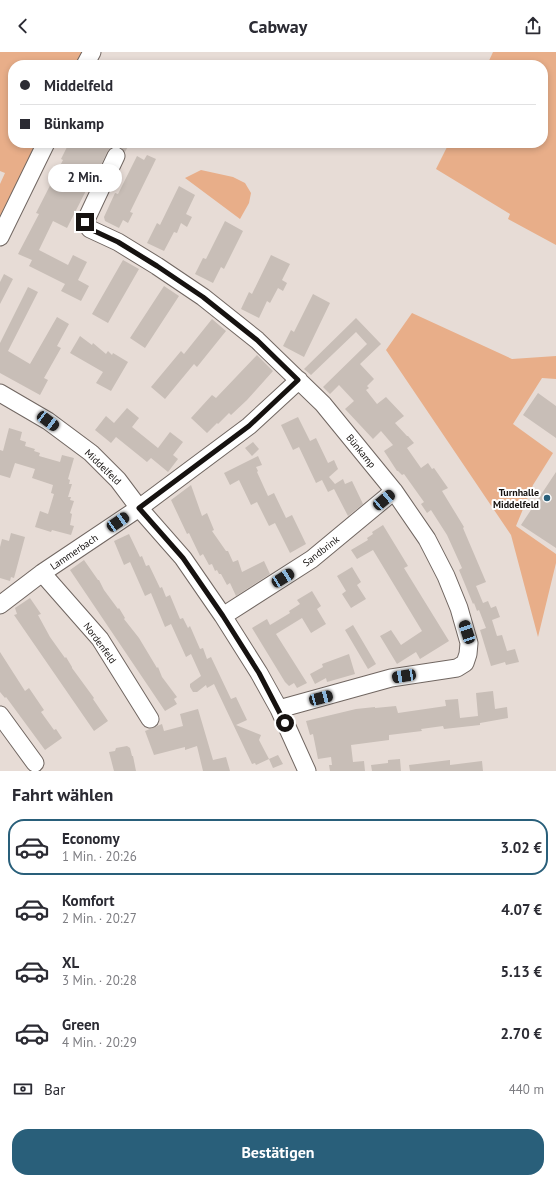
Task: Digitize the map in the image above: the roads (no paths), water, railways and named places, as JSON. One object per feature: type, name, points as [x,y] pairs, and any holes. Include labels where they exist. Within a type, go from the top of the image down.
[{"type":"street","points":[[0,236],[44,148]]},
{"type":"street","name":"Bünkamp","points":[[116,156],[85,222],[90,229],[118,242],[203,297],[257,340],[323,404],[394,491],[427,539],[446,576],[467,632],[469,643],[468,654],[464,663],[457,668],[391,678],[279,709]]},
{"type":"street","name":"Lammerbach","points":[[0,605],[42,573],[139,508],[249,426],[298,380]]},
{"type":"street","name":"Middelfeld","points":[[0,393],[48,421],[91,454],[118,480],[139,508],[183,558],[223,616],[259,673],[279,709],[307,771]]},
{"type":"street","name":"Sandbrink","points":[[223,616],[312,559],[394,491]]},
{"type":"street","name":"Nordenfeld","points":[[42,573],[100,640],[150,719]]},
{"type":"street","points":[[0,715],[35,763]]},
{"type":"place","name":"Turnhalle Middelfeld","points":[[547,498]]}]
